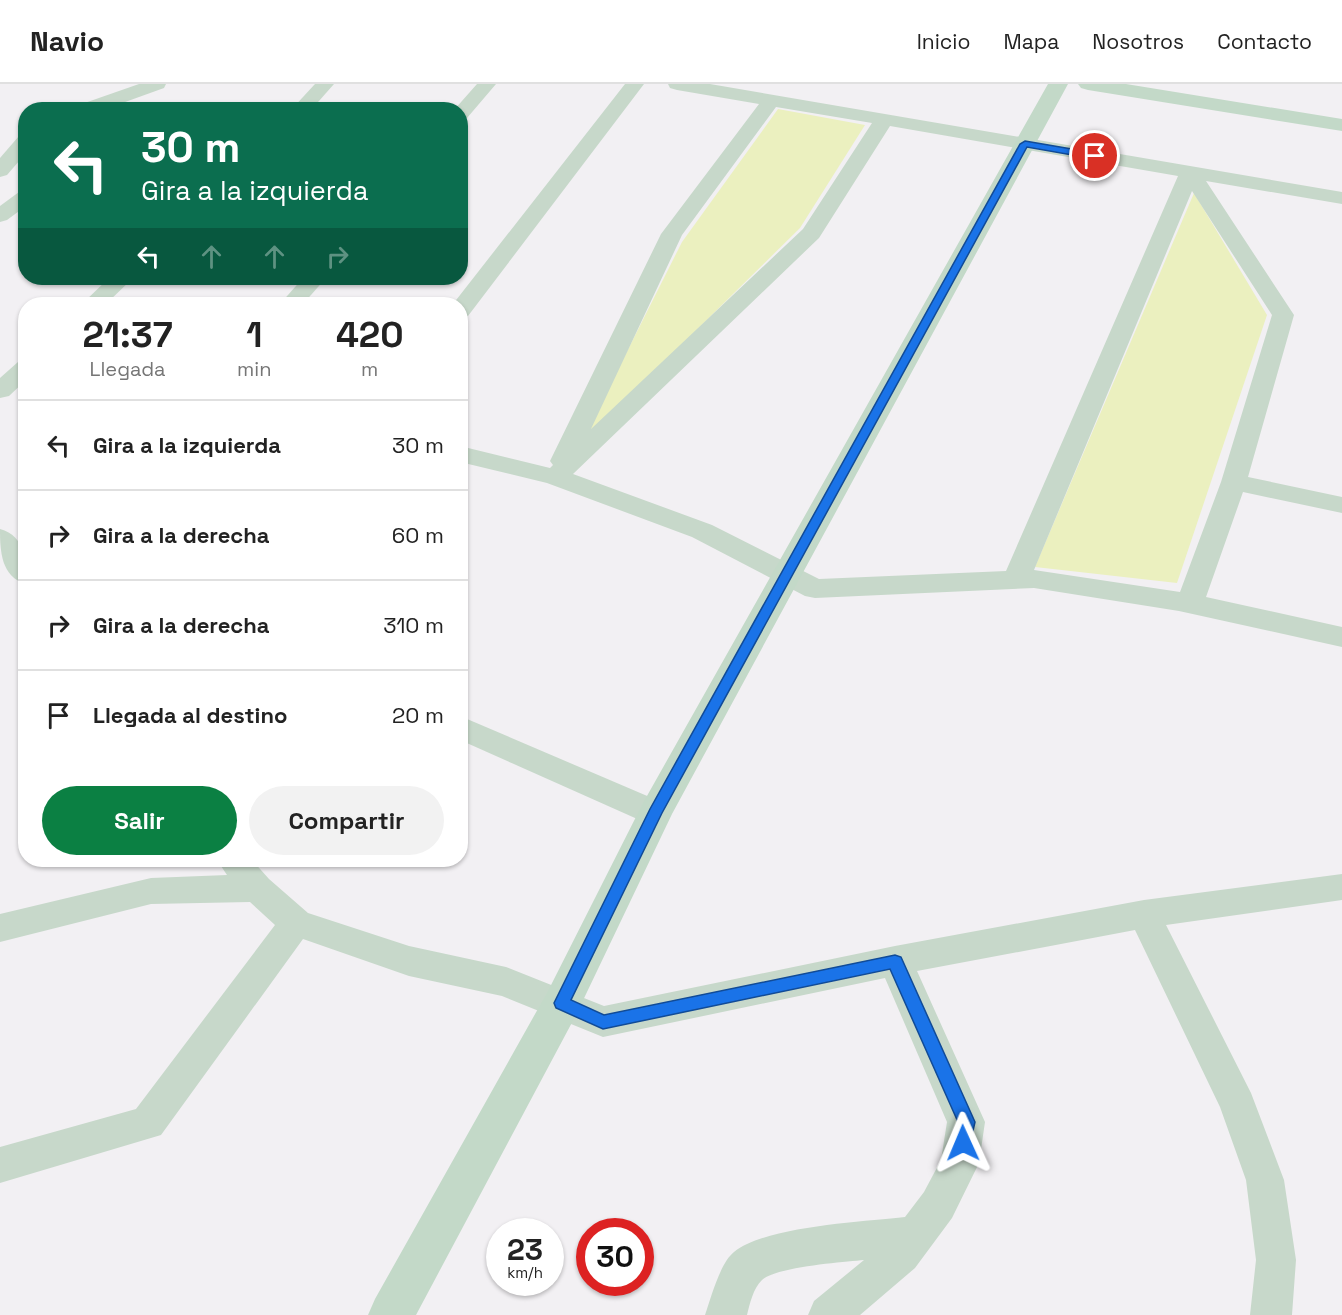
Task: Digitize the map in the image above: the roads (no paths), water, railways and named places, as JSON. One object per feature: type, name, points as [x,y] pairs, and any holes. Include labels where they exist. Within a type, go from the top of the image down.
[{"type":"street","points":[[106,102],[158,84]]},
{"type":"street","points":[[142,102],[163,84]]},
{"type":"street","points":[[308,102],[325,84]]},
{"type":"street","points":[[468,105],[487,84]]},
{"type":"street","points":[[468,301],[635,84]]},
{"type":"street","points":[[677,84],[1342,198]]},
{"type":"street","points":[[391,1315],[562,1003],[656,813],[1058,84]]},
{"type":"street","points":[[1088,84],[1342,125]]},
{"type":"street","points":[[555,477],[672,234],[771,100]]},
{"type":"street","points":[[555,477],[811,233],[884,120]]},
{"type":"street","points":[[0,171],[18,150]]},
{"type":"street","points":[[1190,172],[1283,315],[1234,482],[1190,603]]},
{"type":"street","points":[[1016,580],[1190,172]]},
{"type":"street","points":[[0,216],[18,202]]},
{"type":"street","points":[[101,297],[114,285]]},
{"type":"street","points":[[297,297],[309,285]]},
{"type":"street","points":[[0,391],[18,374]]},
{"type":"street","points":[[468,456],[555,477],[702,531],[815,589],[1034,579],[1190,603],[1342,637]]},
{"type":"street","points":[[1234,482],[1342,505]]},
{"type":"street","points":[[0,538],[18,564]]},
{"type":"street","points":[[468,731],[656,813]]},
{"type":"street","points":[[239,867],[257,888],[296,923],[409,962],[506,982],[562,1003],[603,1022],[895,961],[1144,914],[1342,887]]},
{"type":"street","points":[[0,928],[151,891],[257,888]]},
{"type":"street","points":[[1144,914],[1239,1106],[1265,1180],[1276,1260],[1270,1315]]},
{"type":"street","points":[[0,1165],[148,1123],[296,923]]},
{"type":"street","points":[[829,1315],[901,1254],[938,1205],[960,1163],[966,1122],[895,961]]},
{"type":"street","points":[[726,1315],[733,1292],[748,1266],[775,1253],[916,1235]]}]
